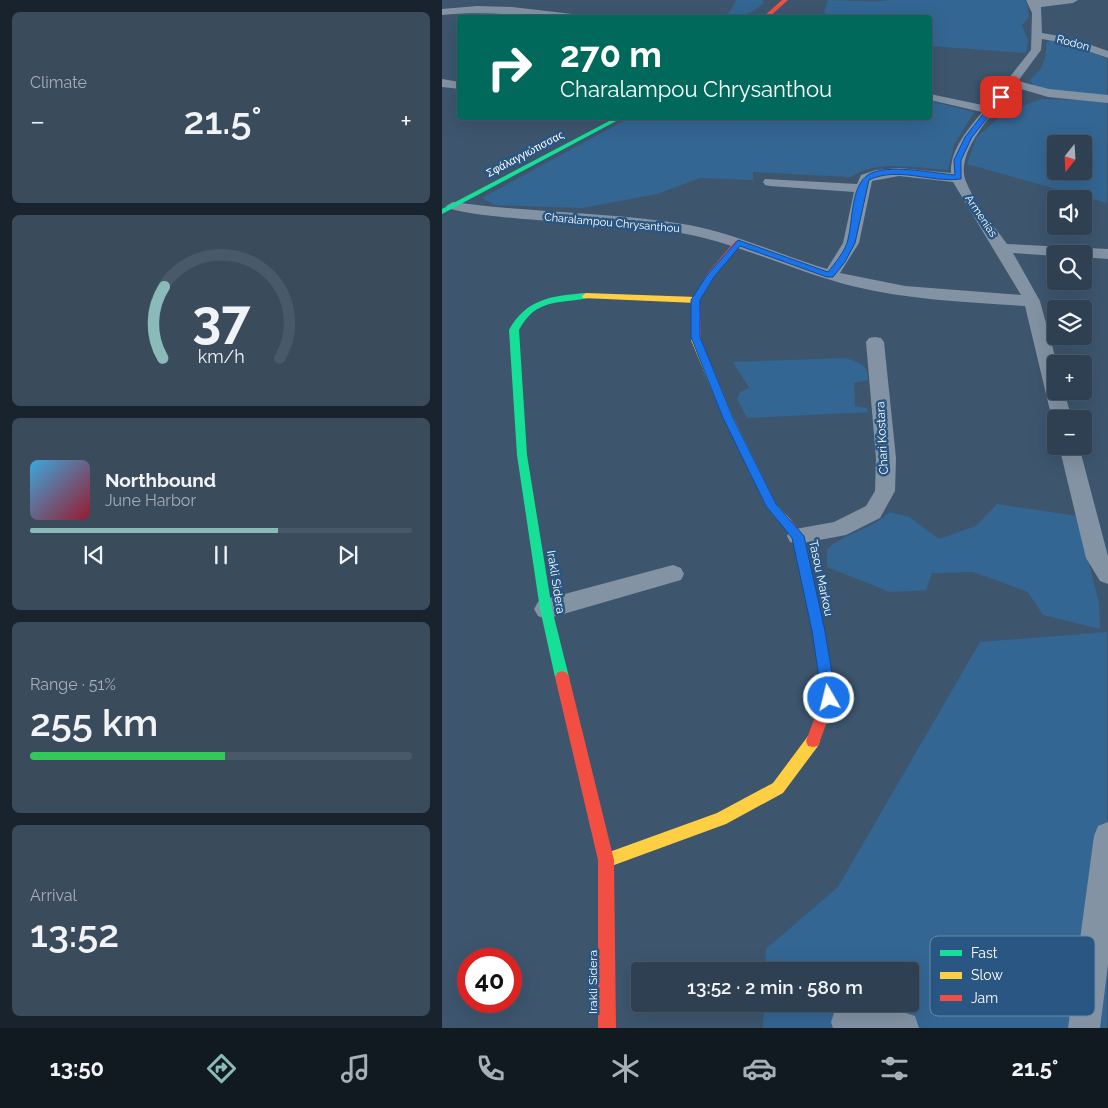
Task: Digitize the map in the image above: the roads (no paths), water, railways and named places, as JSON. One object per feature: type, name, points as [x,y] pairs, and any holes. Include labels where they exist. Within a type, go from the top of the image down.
[{"type":"street","points":[[768,15],[785,0]]},
{"type":"street","points":[[830,275],[840,262],[850,243],[866,178],[877,173],[893,172],[958,178],[957,160],[969,137],[1036,50],[1037,35],[1033,2],[1073,0]]},
{"type":"street","points":[[442,12],[484,8],[556,15]]},
{"type":"street","points":[[524,15],[529,12]]},
{"type":"street","name":"Rodon","points":[[1037,35],[1066,40],[1108,55]]},
{"type":"street","points":[[442,83],[457,86]]},
{"type":"street","points":[[1012,83],[1048,93],[1108,99]]},
{"type":"street","points":[[932,97],[990,110]]},
{"type":"street","name":"Σφάλαγγιώτισσας","points":[[448,209],[615,120]]},
{"type":"street","name":"Armenias","points":[[958,178],[964,191],[1002,248],[1032,301],[1060,410]]},
{"type":"street","points":[[770,182],[862,188]]},
{"type":"street","name":"Charalampou Chrysanthou","points":[[448,209],[645,224],[691,230],[738,243],[830,275],[877,287],[930,294],[1032,301]]},
{"type":"street","name":"Tasou Markou","points":[[606,860],[721,819],[778,788],[812,744],[829,698],[819,631],[798,536],[772,506],[728,418],[695,337],[696,300],[710,276],[738,243]]},
{"type":"street","points":[[1002,248],[1108,254]]},
{"type":"street","name":"Irakli Sidera","points":[[607,1028],[606,860],[546,609],[522,455],[514,330],[519,318],[533,306],[550,300],[571,297],[696,300]]},
{"type":"street","name":"Chari Kostara","points":[[798,536],[838,529],[872,512],[884,491],[886,458],[876,342]]},
{"type":"street","points":[[1071,455],[1097,558],[1108,575]]},
{"type":"street","points":[[546,609],[673,574]]},
{"type":"street","points":[[1095,940],[1108,836]]},
{"type":"street","points":[[847,1022],[903,1028]]}]
